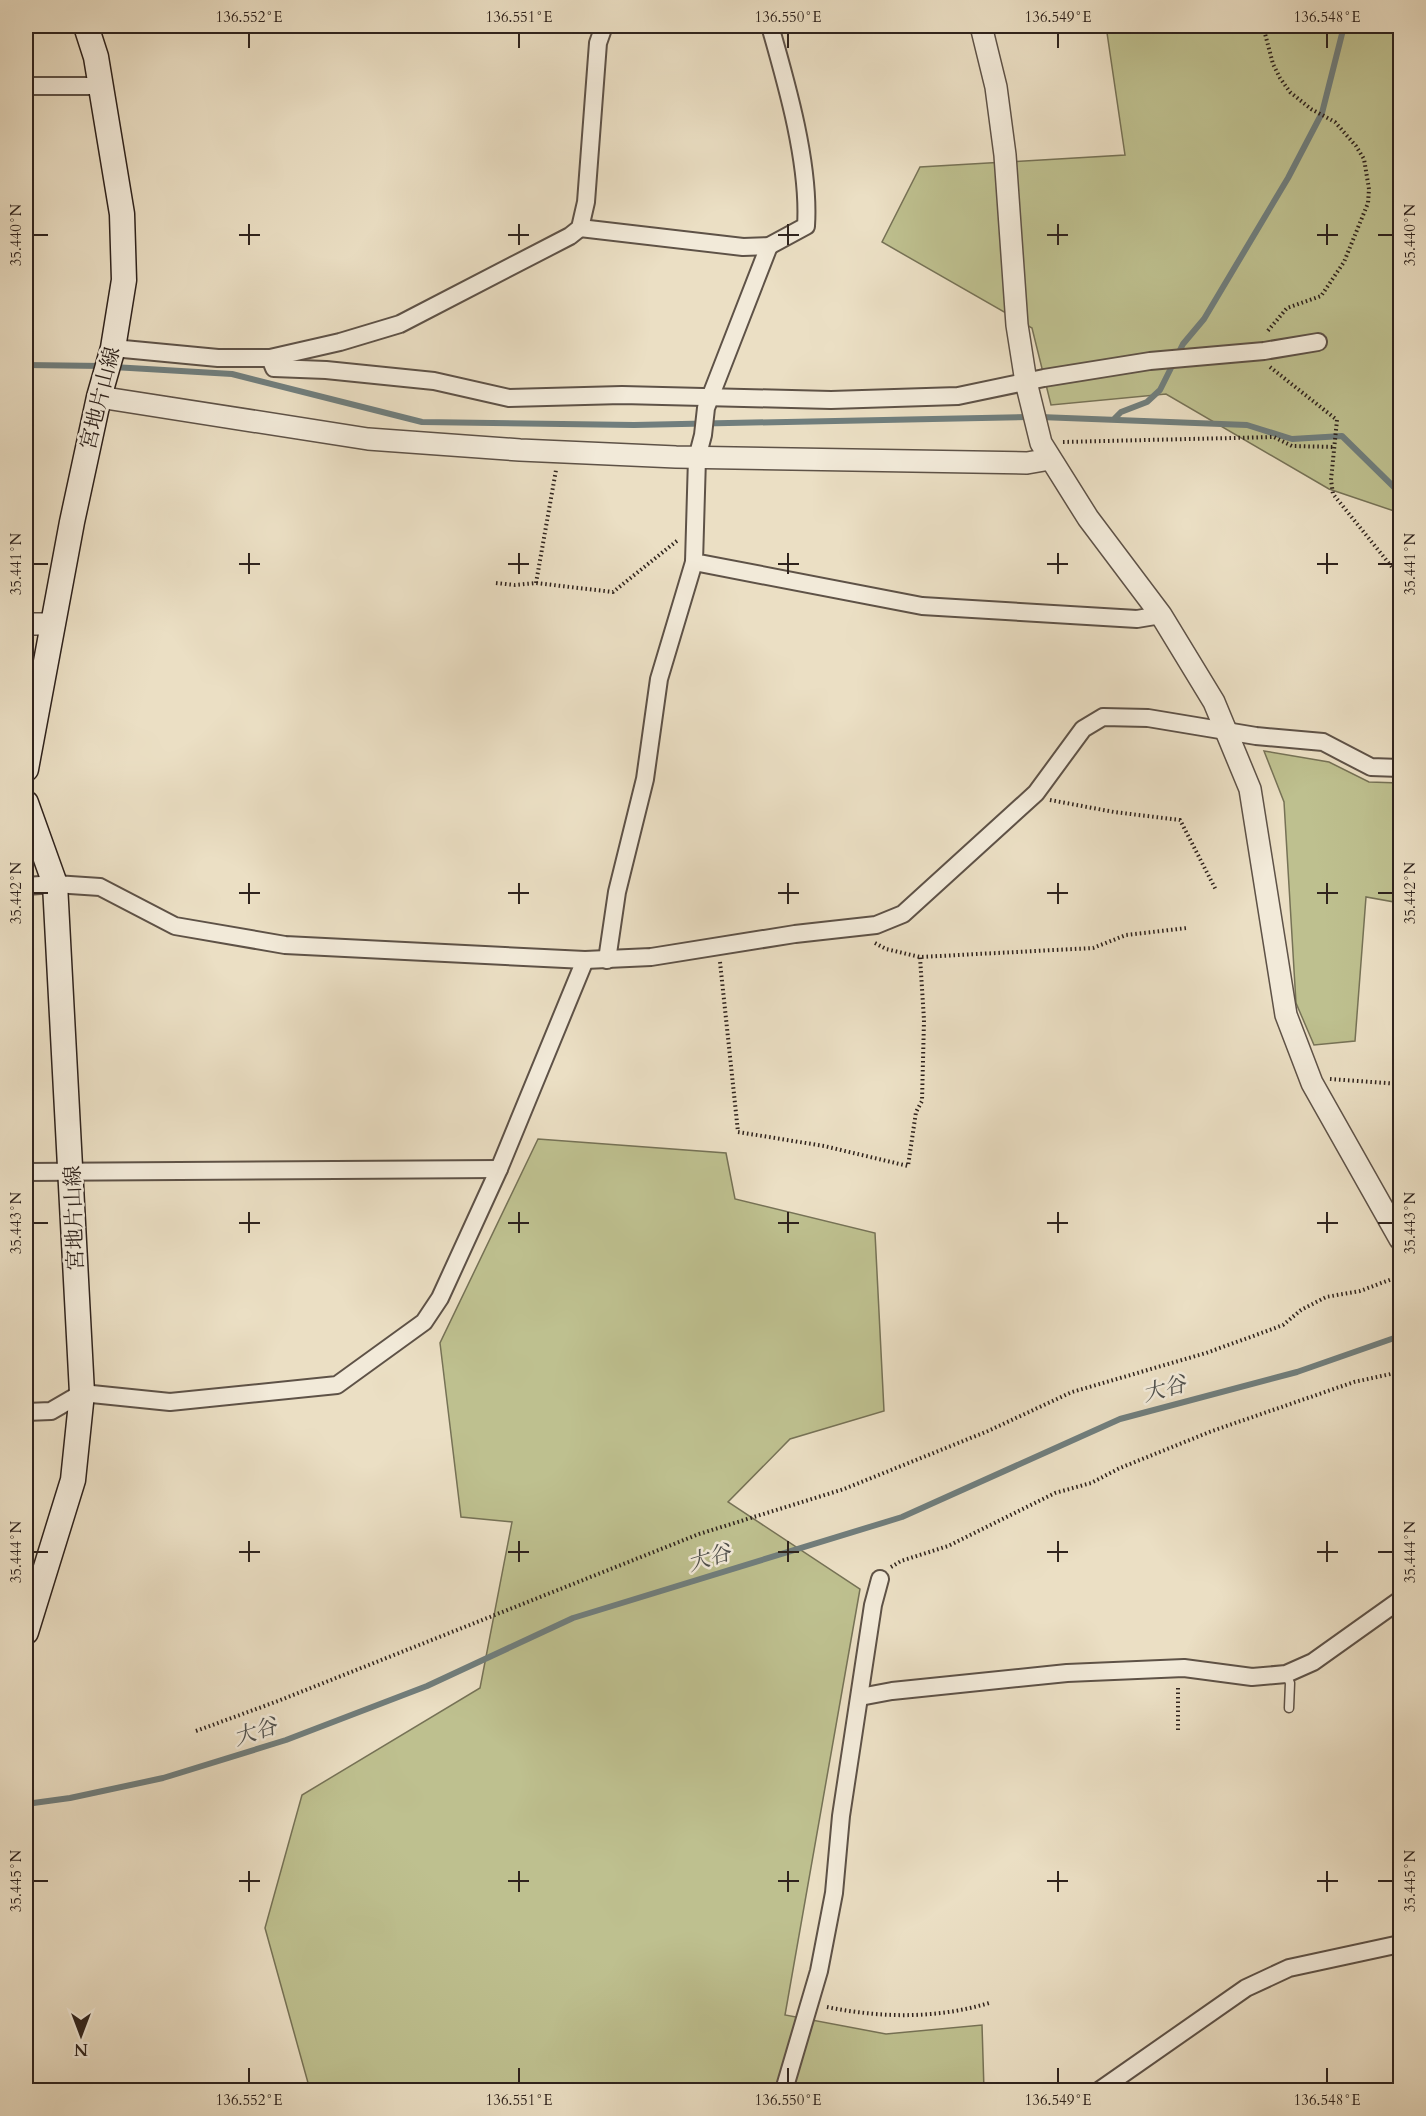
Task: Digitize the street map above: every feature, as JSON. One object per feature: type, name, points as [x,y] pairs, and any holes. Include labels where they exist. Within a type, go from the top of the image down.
[{"type":"main road","name":"宮地片山線","points":[[26,769],[72,522],[101,390],[113,348],[124,280],[122,214],[96,57],[87,26]]},
{"type":"main road","name":"宮地片山線","points":[[26,803],[55,884],[72,1170],[82,1393],[73,1480],[26,1632]]},
{"type":"street","points":[[580,228],[586,202],[598,43],[603,26]]},
{"type":"street","points":[[113,348],[218,358],[270,358],[340,342],[400,324],[580,228],[743,247],[769,246],[806,226],[807,199],[786,82],[770,26]]},
{"type":"street","points":[[981,26],[996,87],[1005,155],[1017,325],[1026,382],[1046,451],[1088,518],[1161,615],[1214,702],[1250,789],[1286,1015],[1312,1083],[1401,1239]]},
{"type":"street","points":[[26,86],[99,86]]},
{"type":"street","points":[[607,960],[617,892],[645,779],[659,679],[694,562],[697,524],[697,458],[703,435],[705,408],[712,397],[769,246]]},
{"type":"street","points":[[270,358],[274,368],[326,370],[434,381],[508,398],[622,395],[831,400],[958,396],[1150,361],[1250,352],[1318,342]]},
{"type":"street","points":[[101,390],[368,439],[559,452],[697,458],[1027,463],[1046,451]]},
{"type":"street","points":[[694,562],[922,606],[1137,619],[1161,615]]},
{"type":"street","points":[[26,624],[54,624]]},
{"type":"street","points":[[26,886],[55,884],[100,887],[175,927],[285,945],[607,960],[718,948],[795,934],[876,925],[903,914],[1036,793],[1083,729],[1102,717],[1148,718],[1225,729],[1256,736],[1323,742],[1371,767],[1401,768]]},
{"type":"street","points":[[26,1412],[51,1411],[82,1393],[170,1402],[337,1385],[424,1322],[440,1298],[499,1168],[585,960]]},
{"type":"street","points":[[26,1172],[499,1168]]},
{"type":"street","points":[[784,2091],[819,1971],[834,1893],[841,1816],[873,1605],[880,1579]]},
{"type":"street","points":[[860,1697],[892,1691],[1067,1673],[1179,1668],[1252,1677],[1286,1674],[1313,1662],[1401,1600]]},
{"type":"street","points":[[1100,2091],[1246,1988],[1289,1968],[1401,1944]]},
{"type":"lane","points":[[1286,1674],[1290,1683],[1289,1708]]},
{"type":"path","points":[[1263,26],[1273,64],[1280,78],[1290,92],[1311,109],[1335,122],[1356,146],[1364,159],[1369,189],[1368,203],[1344,262],[1321,297],[1287,308],[1250,352],[1335,416],[1337,420],[1331,480],[1333,494],[1341,507],[1401,577]]},
{"type":"path","points":[[1046,451],[1274,437],[1292,446],[1335,447]]},
{"type":"path","points":[[536,583],[559,452]]},
{"type":"path","points":[[496,583],[515,585],[536,583],[603,593],[613,592],[697,524]]},
{"type":"path","points":[[1036,793],[1039,797],[1114,812],[1180,820],[1216,890]]},
{"type":"path","points":[[858,927],[871,940],[886,949],[920,957],[1032,949],[1085,949],[1126,935],[1187,928]]},
{"type":"path","points":[[718,948],[738,1132],[824,1146],[908,1166],[916,1112],[922,1101],[924,1020],[920,957]]},
{"type":"path","points":[[1312,1083],[1337,1077],[1401,1084]]},
{"type":"path","points":[[196,1731],[278,1701],[699,1534],[844,1489],[988,1431],[1072,1392],[1206,1353],[1257,1335],[1283,1325],[1301,1310],[1326,1297],[1360,1291],[1401,1275]]},
{"type":"path","points":[[880,1579],[901,1561],[948,1546],[1055,1493],[1091,1483],[1120,1468],[1212,1431],[1343,1385],[1401,1372]]},
{"type":"path","points":[[1178,1730],[1179,1668]]},
{"type":"path","points":[[810,2003],[872,2014],[900,2015],[940,2014],[989,2003]]},
{"type":"green space","points":[[1106,26],[1400,26],[1400,513],[1329,489],[1166,394],[1051,405],[1032,328],[882,242],[920,167],[1125,155]]},
{"type":"green space","points":[[1264,751],[1329,762],[1369,782],[1400,783],[1400,903],[1366,897],[1355,1041],[1314,1045],[1296,1003],[1284,802]]},
{"type":"green space","points":[[538,1139],[726,1153],[735,1199],[875,1233],[884,1411],[790,1439],[728,1502],[860,1589],[785,2015],[886,2034],[982,2025],[984,2090],[310,2090],[265,1928],[302,1795],[480,1688],[512,1522],[461,1517],[440,1343]]},
{"type":"waterway","points":[[1115,418],[1121,412],[1147,402],[1160,390],[1183,344],[1204,319],[1288,178],[1322,113],[1344,26]]},
{"type":"waterway","points":[[26,365],[103,366]]},
{"type":"waterway","points":[[113,367],[232,374],[422,422],[634,425],[1029,417]]},
{"type":"waterway","points":[[1040,417],[1247,425],[1292,439],[1342,436],[1400,493]]},
{"type":"waterway","name":"大谷","points":[[26,1804],[70,1798],[163,1778],[286,1740],[427,1686],[573,1618],[902,1517],[1120,1419],[1297,1372],[1400,1336]]}]
